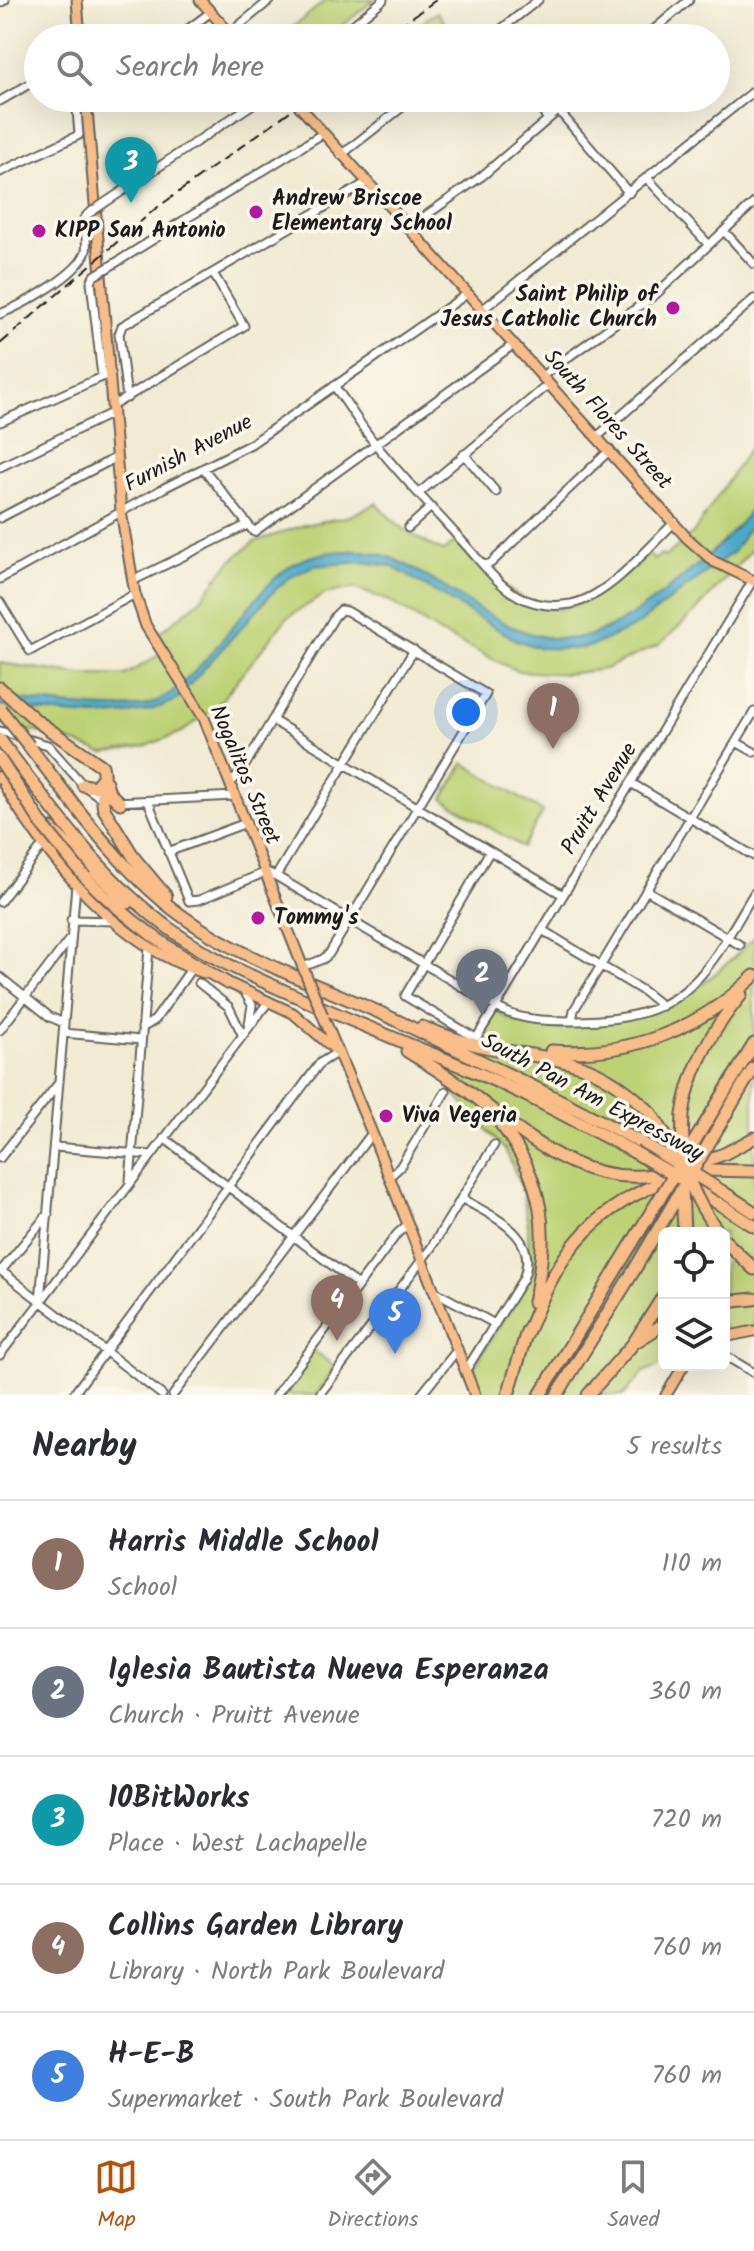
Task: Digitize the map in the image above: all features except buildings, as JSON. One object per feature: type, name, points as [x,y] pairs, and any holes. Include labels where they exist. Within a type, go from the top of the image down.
[{"type":"highway","points":[[0,688],[37,721],[100,763],[109,793],[125,802],[112,813],[112,822]]},
{"type":"highway","name":"South Pan Am Expressway","points":[[0,709],[116,856],[184,918],[246,954],[387,1016],[570,1104],[662,1154],[754,1212]]},
{"type":"highway","name":"South Pan Am Expressway","points":[[0,740],[5,756],[87,850],[131,896],[170,929],[236,969],[379,1034],[502,1085],[634,1152],[754,1226]]},
{"type":"highway","points":[[5,756],[44,827],[81,881],[148,934],[227,983]]},
{"type":"highway","points":[[83,785],[95,787],[104,773]]},
{"type":"highway","points":[[104,773],[101,799],[112,822],[144,872],[184,918]]},
{"type":"highway","points":[[0,778],[109,887],[170,929]]},
{"type":"highway","points":[[506,1050],[588,1052],[644,1043],[709,1014],[754,978]]},
{"type":"highway","points":[[715,1227],[695,1194],[683,1164],[685,1095],[718,1026],[754,978]]},
{"type":"highway","points":[[387,1016],[473,1044],[549,1057],[596,1071],[625,1087],[651,1113],[667,1138],[682,1184],[684,1227]]},
{"type":"highway","points":[[379,1034],[447,1076],[554,1154],[597,1172],[627,1177],[659,1175],[706,1161],[754,1138]]},
{"type":"highway","points":[[557,1395],[689,1177],[754,1044]]},
{"type":"highway","points":[[540,1395],[677,1170],[740,1078],[754,1068]]},
{"type":"highway","points":[[490,1110],[523,1156],[541,1202],[543,1245],[540,1276],[508,1395]]},
{"type":"highway","points":[[526,1336],[554,1272],[568,1249],[608,1212],[669,1180],[704,1170],[754,1171]]},
{"type":"highway","points":[[730,1247],[754,1269]]},
{"type":"highway","points":[[588,1395],[633,1344],[661,1299]]},
{"type":"highway","points":[[730,1301],[754,1299]]},
{"type":"highway","points":[[633,1344],[658,1328]]},
{"type":"main road","points":[[77,0],[79,24]]},
{"type":"main road","points":[[200,0],[222,24]]},
{"type":"main road","name":"Nogalitos Street","points":[[87,112],[106,375],[121,511],[135,594],[146,626],[204,718],[475,1395]]},
{"type":"main road","name":"South Flores Street","points":[[297,112],[319,130]]},
{"type":"main road","name":"South Flores Street","points":[[304,112],[687,538],[713,561],[754,580]]},
{"type":"main road","points":[[0,778],[43,845],[81,881],[116,921],[149,948],[269,1001],[302,1019],[310,1022],[323,1017]]},
{"type":"main road","points":[[302,1019],[338,1052]]},
{"type":"main road","points":[[730,1336],[754,1331]]},
{"type":"main road","points":[[666,1395],[680,1371]]},
{"type":"street","points":[[245,24],[270,0]]},
{"type":"street","points":[[354,24],[383,0]]},
{"type":"street","points":[[508,24],[538,0]]},
{"type":"street","points":[[661,24],[689,0]]},
{"type":"street","points":[[195,24],[211,12]]},
{"type":"street","points":[[0,101],[24,87]]},
{"type":"street","points":[[730,111],[754,91]]},
{"type":"street","points":[[0,172],[79,135],[77,112]]},
{"type":"street","points":[[0,314],[38,297],[82,260],[86,248],[84,219],[88,214],[241,112]]},
{"type":"street","points":[[341,155],[396,112]]},
{"type":"street","points":[[542,112],[548,119]]},
{"type":"street","points":[[408,228],[482,176],[558,112]]},
{"type":"street","points":[[560,112],[629,193]]},
{"type":"street","points":[[482,310],[728,112]]},
{"type":"street","name":"Nogalitos Street","points":[[106,375],[91,282],[94,276],[319,130]]},
{"type":"street","points":[[647,178],[709,245]]},
{"type":"street","points":[[127,398],[119,334],[122,327],[366,183]]},
{"type":"street","points":[[419,493],[546,380],[656,294],[754,203]]},
{"type":"street","points":[[724,231],[754,264]]},
{"type":"street","points":[[0,467],[112,410],[244,326],[213,273]]},
{"type":"street","name":"Furnish Avenue","points":[[0,579],[121,511],[251,444],[467,294]]},
{"type":"street","points":[[598,436],[754,299]]},
{"type":"street","points":[[203,468],[254,532],[513,345]]},
{"type":"street","points":[[0,422],[106,375]]},
{"type":"street","points":[[334,386],[376,445],[431,507],[484,565],[511,591],[526,599],[544,605],[572,603],[588,598],[606,588],[675,522]]},
{"type":"street","points":[[484,565],[491,563],[610,450]]},
{"type":"street","points":[[464,454],[496,492]]},
{"type":"street","points":[[0,518],[117,457]]},
{"type":"street","points":[[408,528],[431,507]]},
{"type":"street","points":[[132,581],[247,525]]},
{"type":"street","name":"Pruitt Avenue","points":[[423,964],[405,996],[477,1037],[754,580]]},
{"type":"street","points":[[0,602],[30,651],[135,594]]},
{"type":"street","points":[[230,784],[241,772],[341,610],[486,694],[329,954],[304,968]]},
{"type":"street","points":[[276,876],[414,650]]},
{"type":"street","points":[[572,1021],[574,1010],[754,712]]},
{"type":"street","points":[[272,720],[563,895]]},
{"type":"street","points":[[0,731],[48,745],[83,785],[101,799],[125,802],[235,796]]},
{"type":"street","points":[[736,742],[754,752]]},
{"type":"street","points":[[631,783],[754,856]]},
{"type":"street","points":[[148,801],[189,901],[199,900],[266,872],[518,1017],[572,1021],[629,1015],[662,1006],[697,981],[754,893]]},
{"type":"street","points":[[168,852],[246,823]]},
{"type":"street","points":[[0,902],[43,845]]},
{"type":"street","points":[[423,964],[490,851]]},
{"type":"street","points":[[40,1301],[55,1147],[71,920],[81,881]]},
{"type":"street","points":[[646,890],[740,945]]},
{"type":"street","points":[[71,920],[116,921]]},
{"type":"street","points":[[542,930],[662,1006]]},
{"type":"street","points":[[0,1030],[70,939]]},
{"type":"street","points":[[130,1182],[149,948]]},
{"type":"street","points":[[142,1028],[155,1020],[191,969]]},
{"type":"street","points":[[0,977],[50,1017],[64,1023]]},
{"type":"street","points":[[199,983],[229,1007],[242,1034]]},
{"type":"street","points":[[244,990],[252,1005],[249,1026]]},
{"type":"street","points":[[0,1355],[269,1001]]},
{"type":"street","points":[[63,1033],[141,1040]]},
{"type":"street","points":[[73,1395],[320,1063],[338,1052]]},
{"type":"street","points":[[0,1158],[59,1082]]},
{"type":"street","points":[[389,1177],[400,1167],[446,1091]]},
{"type":"street","points":[[173,1395],[372,1133]]},
{"type":"street","points":[[164,1138],[358,1285]]},
{"type":"street","points":[[319,1395],[422,1259],[494,1145]]},
{"type":"street","points":[[55,1147],[151,1155]]},
{"type":"street","points":[[461,1198],[512,1229],[521,1237],[528,1254],[523,1279],[466,1370]]},
{"type":"street","points":[[49,1213],[1,1271],[162,1395]]},
{"type":"street","points":[[276,1395],[408,1224]]},
{"type":"street","points":[[44,1264],[54,1271],[64,1271]]},
{"type":"street","points":[[434,1291],[495,1324]]},
{"type":"street","points":[[421,1395],[458,1349]]},
{"type":"street","points":[[730,1359],[754,1373]]},
{"type":"green space","points":[[326,0],[374,0],[344,24],[298,23]]},
{"type":"green space","points":[[437,12],[446,24],[420,24]]},
{"type":"green space","points":[[754,441],[754,547],[695,612],[659,645],[605,669],[567,674],[517,671],[440,633],[389,601],[354,588],[325,594],[287,618],[216,707],[182,732],[146,746],[103,753],[58,737],[0,723],[0,663],[82,675],[125,675],[169,649],[159,633],[199,601],[231,561],[254,542],[304,525],[350,516],[376,503],[406,531],[443,551],[457,541],[491,575],[520,597],[550,608],[576,605],[609,586],[649,554],[654,560],[661,554],[665,557],[694,532]]},
{"type":"green space","points":[[464,763],[543,812],[522,847],[443,799]]},
{"type":"green space","points":[[754,938],[754,1328],[730,1333],[730,1227],[658,1227],[658,1366],[644,1372],[624,1395],[482,1395],[474,1368],[529,1274],[528,1226],[522,1188],[506,1151],[448,1087],[496,1011],[530,1024],[573,1025],[620,1020],[677,1002],[717,972]]},
{"type":"green space","points":[[313,1350],[335,1367],[315,1395],[279,1395]]},
{"type":"water","points":[[754,505],[754,520],[733,552],[636,626],[592,646],[539,648],[516,640],[391,566],[364,562],[313,566],[289,578],[273,592],[177,699],[158,708],[137,713],[91,716],[0,706],[0,696],[54,704],[119,708],[137,707],[164,698],[191,675],[283,571],[309,557],[337,551],[386,556],[510,626],[537,635],[563,639],[590,635],[628,617],[675,583],[724,541]]},
{"type":"railway","points":[[403,24],[436,0]]},
{"type":"railway","points":[[0,344],[154,210],[289,112]]},
{"type":"place","name":"10BitWorks","points":[[131,203]]},
{"type":"place","name":"Andrew Briscoe Elementary School","points":[[256,212]]},
{"type":"place","name":"KIPP San Antonio","points":[[39,231]]},
{"type":"place","name":"Saint Philip of Jesus Catholic Church","points":[[673,308]]},
{"type":"place","name":"Harris Middle School","points":[[553,749]]},
{"type":"place","name":"Tommy's","points":[[258,918]]},
{"type":"place","name":"Iglesia Bautista Nueva Esperanza","points":[[482,1015]]},
{"type":"place","name":"Viva Vegeria","points":[[386,1116]]},
{"type":"place","name":"Collins Garden Library","points":[[337,1341]]},
{"type":"place","name":"H-E-B","points":[[395,1354]]}]
